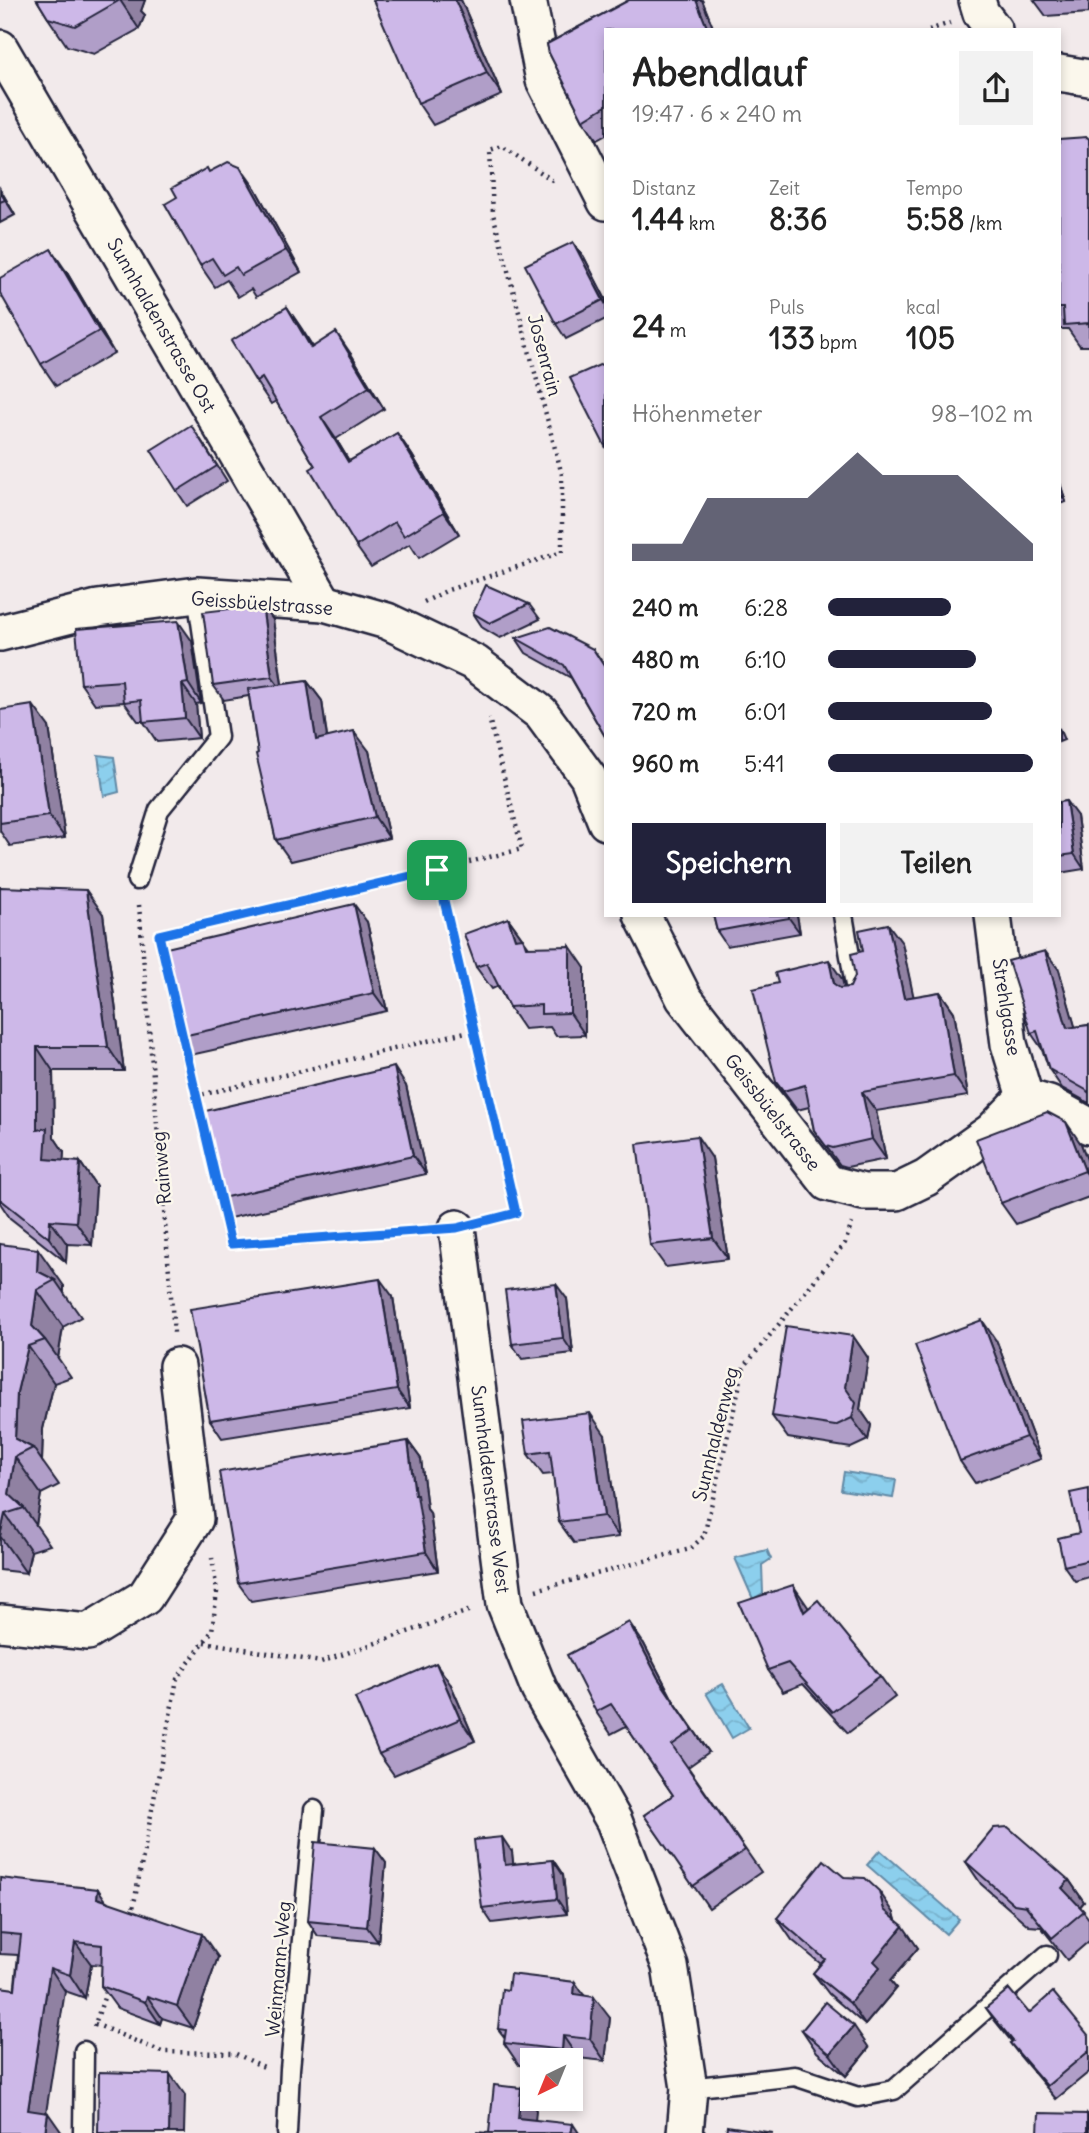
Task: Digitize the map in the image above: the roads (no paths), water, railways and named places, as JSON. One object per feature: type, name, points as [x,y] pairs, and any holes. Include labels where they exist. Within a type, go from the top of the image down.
[{"type":"street","points":[[528,0],[544,80],[604,198]]},
{"type":"street","points":[[977,0],[981,13],[992,28]]},
{"type":"street","name":"Sunnhaldenstrasse Ost","points":[[0,48],[324,603]]},
{"type":"street","points":[[1061,73],[1089,78]]},
{"type":"street","name":"Geissbüelstrasse","points":[[0,633],[98,608],[197,595],[324,603],[387,621],[475,663],[541,712],[588,777],[604,817]]},
{"type":"street","name":"Geissbüelstrasse","points":[[643,917],[684,998],[828,1183],[863,1192],[897,1192],[926,1178],[992,1132],[1026,1097]]},
{"type":"street","name":"Strehlgasse","points":[[993,917],[1009,1044],[1026,1097]]},
{"type":"street","points":[[1026,1097],[1049,1104],[1089,1126]]},
{"type":"street","name":"Sunnhaldenstrasse West","points":[[457,1228],[505,1604],[539,1689],[614,1821],[670,1966],[689,2088],[685,2133]]},
{"type":"street","points":[[0,1623],[88,1632],[145,1597],[195,1519],[177,1366]]},
{"type":"lane","points":[[137,880],[159,810],[218,737],[197,595]]},
{"type":"lane","points":[[844,917],[857,998]]},
{"type":"lane","name":"Weinmann-Weg","points":[[287,2133],[290,2069],[314,1810]]},
{"type":"lane","points":[[689,2088],[795,2076],[858,2096],[894,2090],[1047,1955]]},
{"type":"lane","points":[[83,2133],[84,2054]]},
{"type":"water","points":[[98,755],[114,757],[119,792],[104,796]]},
{"type":"water","points":[[844,1472],[896,1480],[893,1498],[841,1490]]},
{"type":"water","points":[[767,1550],[771,1559],[762,1565],[763,1593],[753,1599],[735,1558]]},
{"type":"water","points":[[723,1684],[749,1728],[732,1738],[706,1693]]},
{"type":"water","points":[[880,1850],[959,1919],[946,1934],[867,1865]]}]
